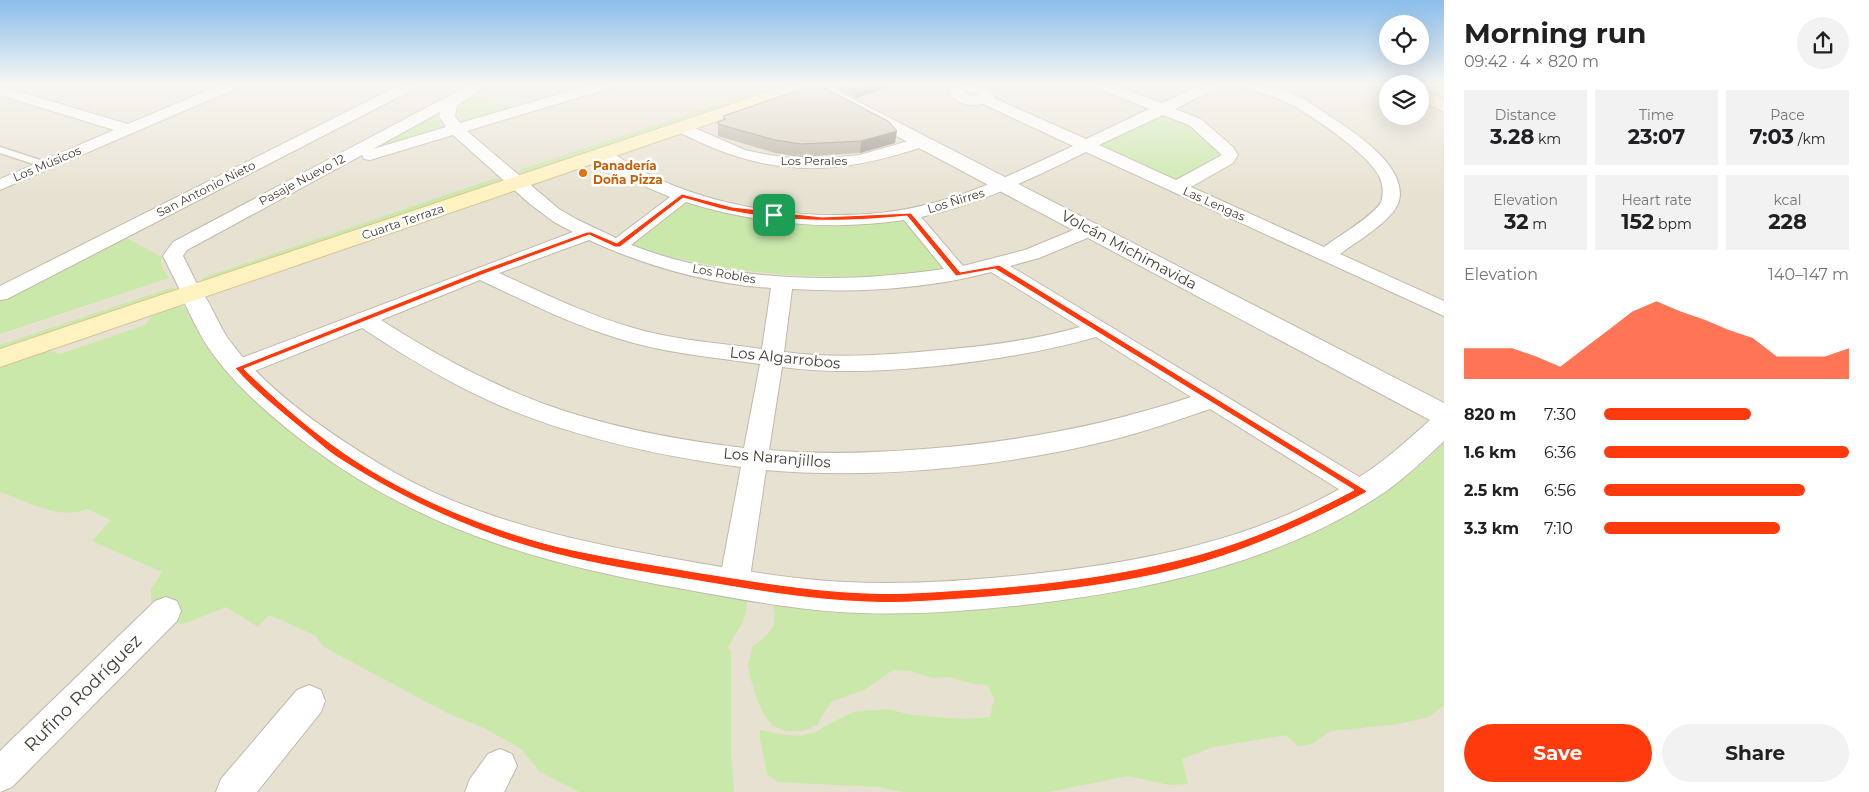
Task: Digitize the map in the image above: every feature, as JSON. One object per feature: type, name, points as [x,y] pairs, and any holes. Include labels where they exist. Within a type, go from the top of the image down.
[{"type":"main road","name":"Cuarta Terraza","points":[[0,358],[189,286],[510,177],[663,122]]},
{"type":"main road","name":"Cuarta Terraza","points":[[510,177],[602,154],[696,122]]},
{"type":"main road","name":"Cuarta Terraza","points":[[0,339],[189,286]]},
{"type":"street","points":[[105,122],[128,129]]},
{"type":"street","name":"Los Músicos","points":[[0,185],[145,122]]},
{"type":"street","name":"San Antonio Nieto","points":[[0,294],[338,122]]},
{"type":"street","name":"Pasaje Nuevo 12","points":[[189,286],[173,256],[180,246],[410,122]]},
{"type":"street","name":"Los Robles","points":[[451,122],[510,177],[550,210],[589,233],[618,246],[698,270],[782,283],[873,284],[959,274],[996,266],[1042,252],[1090,230]]},
{"type":"street","points":[[318,171],[481,122]]},
{"type":"street","name":"Volcán Michimavida","points":[[884,122],[1444,415]]},
{"type":"street","name":"Las Lengas","points":[[1033,122],[1444,309]]},
{"type":"street","name":"Los Ñirres","points":[[602,154],[645,180],[682,196],[732,209],[797,218],[855,219],[909,214],[950,204],[1003,185],[1134,122]]},
{"type":"street","points":[[1177,187],[1227,159],[1230,155],[1227,150],[1193,122]]},
{"type":"street","points":[[1325,122],[1370,154],[1389,177],[1392,191],[1387,206],[1326,255]]},
{"type":"street","name":"Los Perales","points":[[681,127],[722,148],[745,156],[801,164],[858,161],[891,154],[922,142]]},
{"type":"street","points":[[618,246],[682,196]]},
{"type":"street","points":[[909,214],[959,274]]},
{"type":"street","points":[[239,368],[481,272],[589,233]]},
{"type":"street","points":[[996,266],[1362,491]]},
{"type":"street","name":"Los Algarrobos","points":[[481,272],[547,304],[624,333],[671,344],[819,364],[878,364],[934,360],[999,352],[1050,343],[1099,329]]},
{"type":"street","points":[[734,584],[772,359],[782,283]]},
{"type":"street","points":[[189,286],[216,339],[239,368],[272,401],[341,456],[432,506],[508,536],[600,560],[734,584],[842,597],[915,598],[1026,590],[1149,571],[1202,558],[1252,541],[1314,515],[1362,491],[1396,467],[1444,424]]},
{"type":"street","name":"Los Naranjillos","points":[[364,319],[402,345],[448,370],[495,392],[560,418],[623,436],[672,447],[754,458],[816,463],[884,462],[1032,447],[1119,428],[1212,400]]},
{"type":"street","name":"Rufino Rodríguez","points":[[0,775],[166,610]]},
{"type":"street","points":[[234,792],[309,701]]},
{"type":"lane","points":[[0,150],[46,165]]},
{"type":"shaded area","points":[[0,122],[1379,122],[1379,125],[1429,125],[1429,122],[1444,122],[1444,792],[0,792]]},
{"type":"green space","points":[[421,122],[439,122],[444,128],[374,148]]},
{"type":"green space","points":[[664,122],[680,122],[522,175],[518,173],[522,169]]},
{"type":"green space","points":[[1147,122],[1187,122],[1223,154],[1177,182],[1100,147],[1103,143]]},
{"type":"green space","points":[[493,179],[500,179],[501,182],[200,283],[203,278],[211,275]]},
{"type":"green space","points":[[688,201],[730,212],[903,218],[946,268],[940,271],[875,276],[778,274],[714,266],[648,251],[630,243],[677,204]]},
{"type":"green space","points":[[125,237],[162,257],[161,266],[169,278],[0,334],[0,301]]},
{"type":"green space","points":[[171,288],[178,290],[0,352],[0,345]]},
{"type":"green space","points":[[179,306],[185,308],[211,354],[246,392],[311,449],[372,487],[414,508],[746,596],[747,610],[745,617],[727,648],[731,651],[731,753],[734,792],[579,792],[540,772],[521,749],[484,728],[447,713],[322,646],[316,636],[272,616],[269,615],[258,627],[226,607],[183,624],[170,623],[152,616],[151,589],[162,572],[92,541],[111,520],[87,509],[66,513],[55,511],[0,492],[0,364],[45,350],[60,354],[145,325],[155,313],[170,307]]},
{"type":"green space","points":[[1444,442],[1444,705],[1429,717],[1399,724],[1331,731],[1312,744],[1298,746],[1286,735],[1213,747],[1182,759],[1188,784],[1169,785],[1128,776],[1049,792],[903,792],[878,787],[778,782],[767,774],[760,730],[799,736],[816,732],[853,712],[887,709],[912,715],[963,719],[990,717],[994,699],[988,685],[974,684],[949,677],[933,678],[910,671],[893,670],[864,690],[831,702],[817,725],[804,731],[786,731],[773,726],[764,715],[757,699],[748,664],[753,646],[765,637],[774,623],[775,617],[772,602],[876,609],[1328,523],[1390,488],[1432,455]]},
{"type":"building","points":[[718,122],[889,122],[897,131],[861,141],[801,144],[775,140],[718,124]]},
{"type":"place","name":"Panadería Doña Pizza","points":[[583,173]]},
{"type":"route","points":[[682,196],[732,209],[774,215],[822,219],[909,214],[959,274],[996,266],[1362,491],[1283,529],[1202,558],[1149,571],[1092,581],[973,595],[915,598],[842,597],[786,591],[666,573],[600,560],[508,536],[468,521],[402,491],[341,456],[272,401],[239,368],[481,272],[589,233],[618,246],[682,196]]}]
